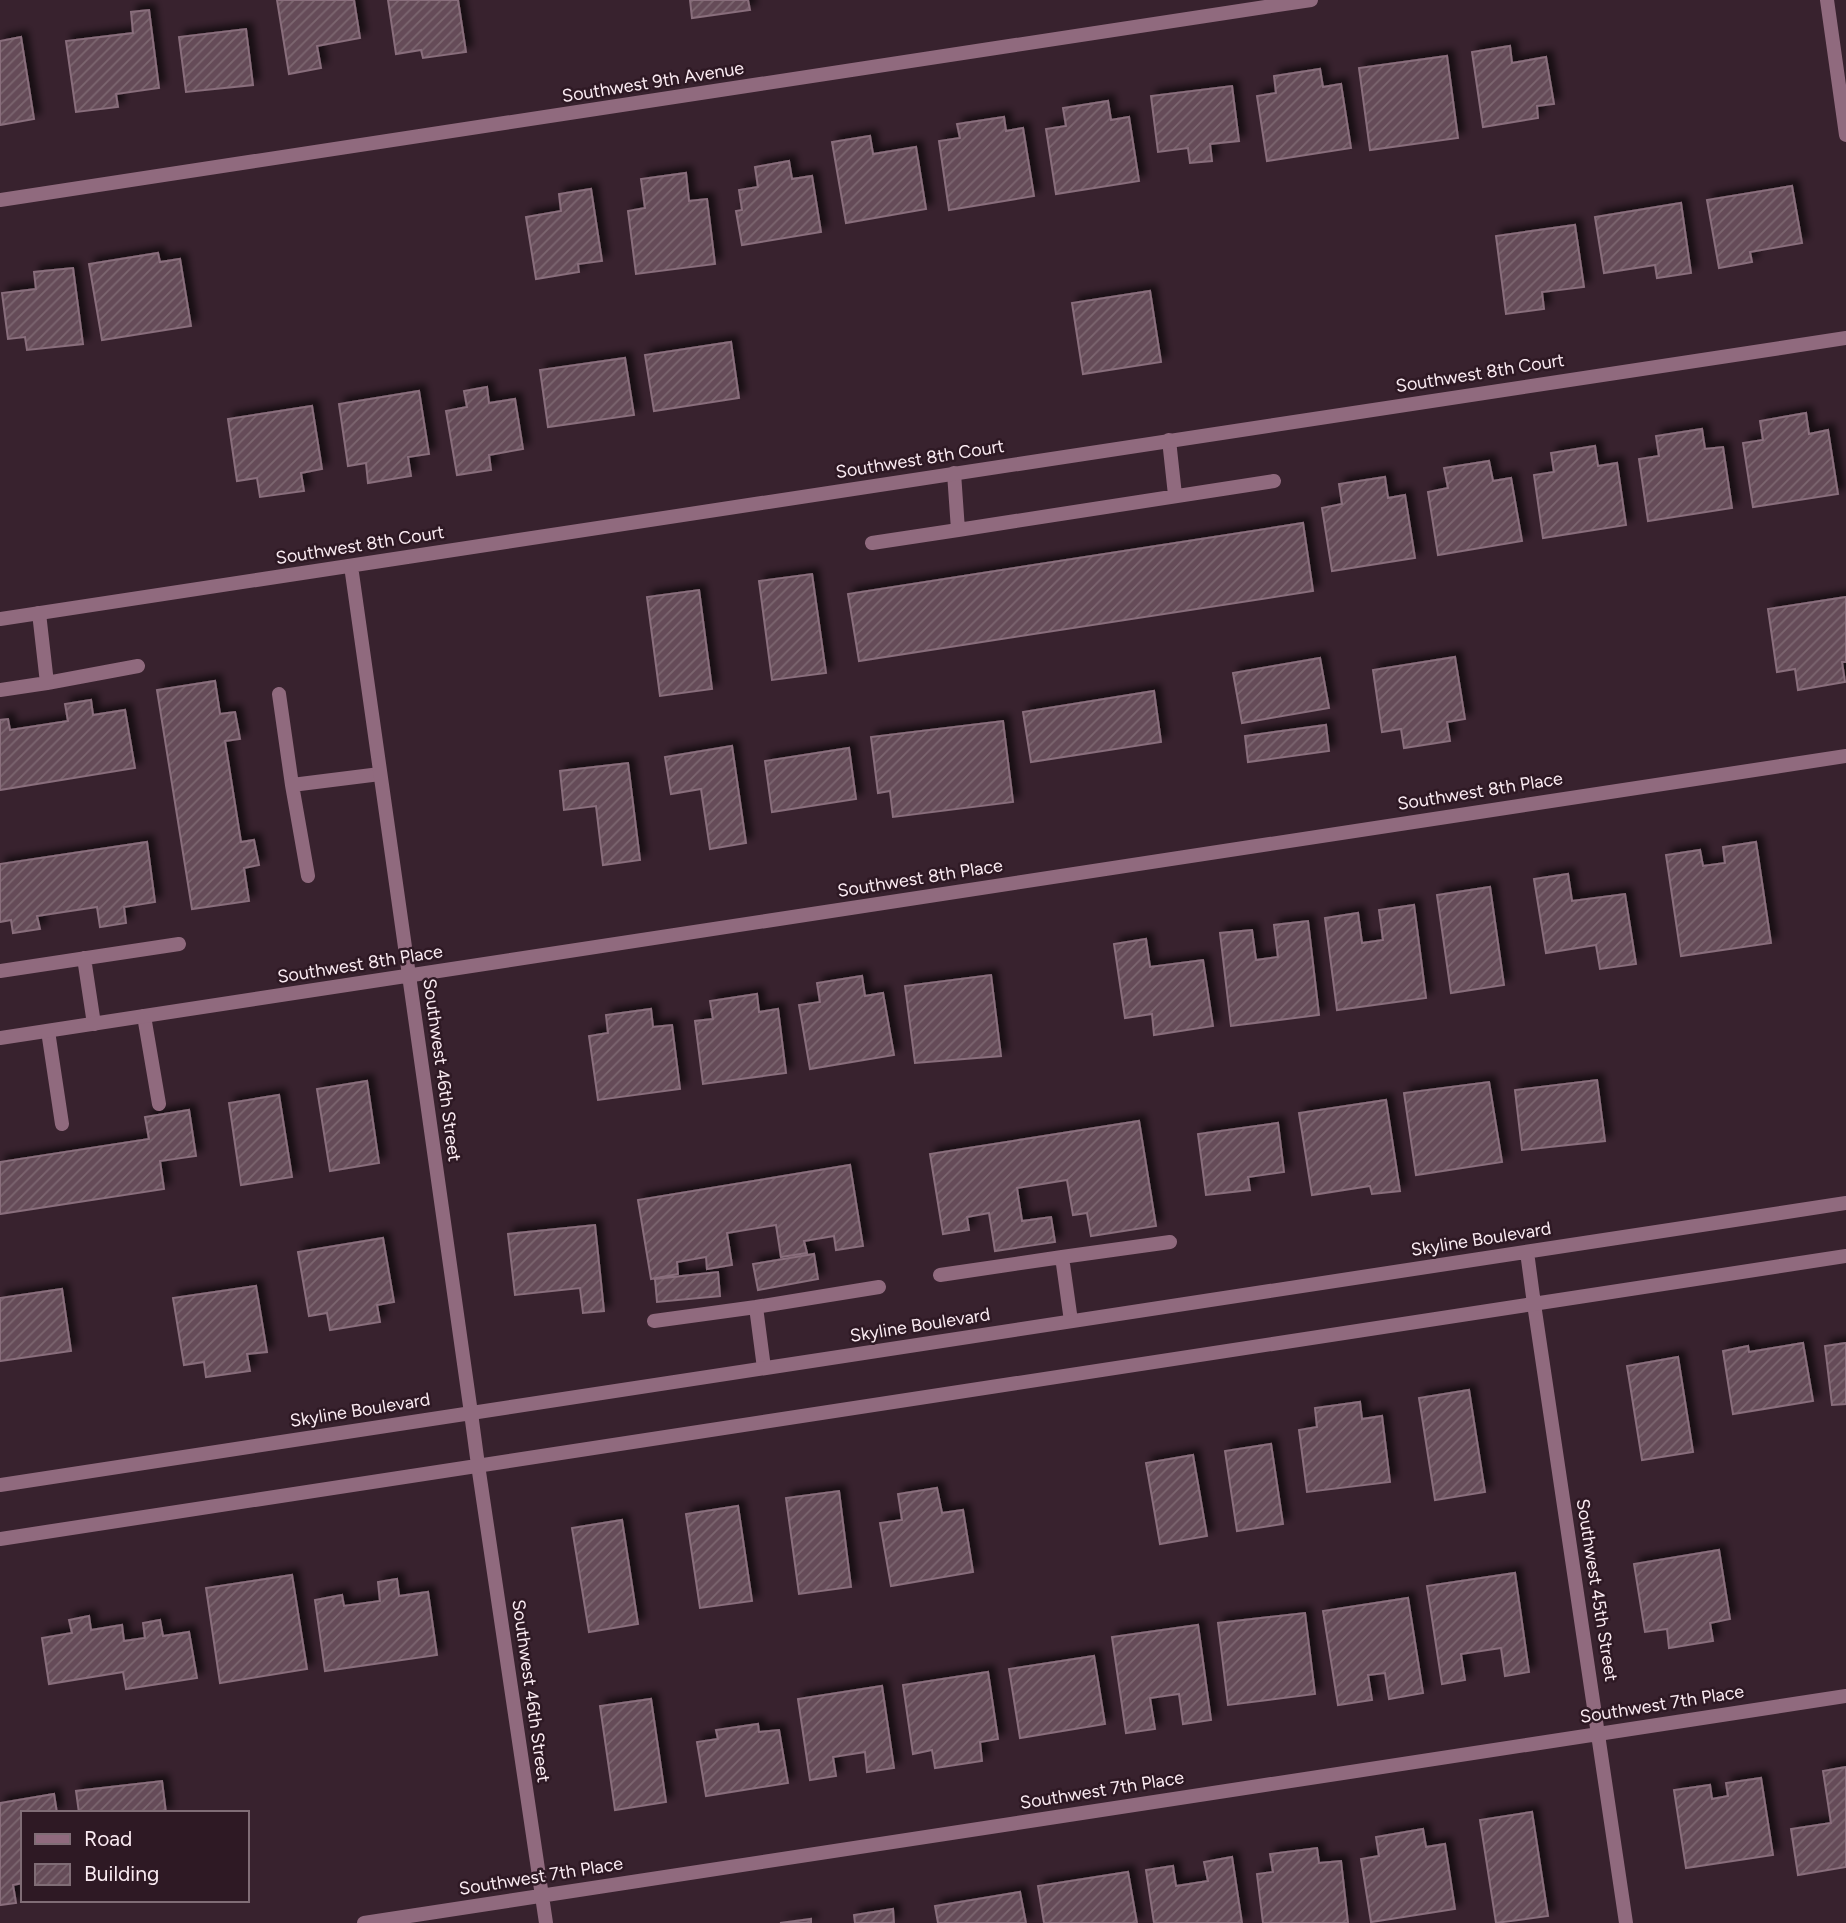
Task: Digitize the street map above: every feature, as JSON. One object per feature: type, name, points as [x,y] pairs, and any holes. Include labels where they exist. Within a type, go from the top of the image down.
[{"type":"street","name":"Southwest 9th Avenue","points":[[0,200],[1311,0]]},
{"type":"street","points":[[1827,0],[1846,135]]},
{"type":"street","name":"Southwest 8th Court","points":[[0,620],[1846,338]]},
{"type":"street","points":[[1169,440],[1175,495]]},
{"type":"street","points":[[954,473],[958,530]]},
{"type":"street","points":[[872,543],[1274,481]]},
{"type":"street","name":"Southwest 46th Street","points":[[351,566],[478,1465],[546,1923]]},
{"type":"street","points":[[39,614],[47,683]]},
{"type":"street","points":[[0,690],[138,666]]},
{"type":"street","points":[[279,694],[308,876]]},
{"type":"street","name":"Southwest 8th Place","points":[[0,1038],[1846,756]]},
{"type":"street","points":[[292,785],[380,774]]},
{"type":"street","points":[[0,971],[179,944]]},
{"type":"street","points":[[84,958],[94,1024]]},
{"type":"street","points":[[144,1016],[159,1104]]},
{"type":"street","points":[[48,1031],[62,1124]]},
{"type":"street","name":"Skyline Boulevard","points":[[0,1485],[1846,1203]]},
{"type":"street","points":[[940,1275],[1170,1242]]},
{"type":"street","name":"Southwest 45th Street","points":[[1528,1252],[1626,1923]]},
{"type":"street","points":[[1062,1256],[1071,1321]]},
{"type":"street","points":[[0,1539],[1846,1256]]},
{"type":"street","points":[[654,1321],[879,1287]]},
{"type":"street","points":[[756,1307],[764,1368]]},
{"type":"street","name":"Southwest 7th Place","points":[[363,1923],[1846,1696]]},
{"type":"building","points":[[277,0],[354,0],[360,38],[317,46],[321,68],[289,74]]},
{"type":"building","points":[[388,0],[458,0],[466,52],[423,58],[421,50],[396,54]]},
{"type":"building","points":[[690,0],[748,0],[750,10],[692,18]]},
{"type":"building","points":[[149,10],[159,88],[116,94],[118,107],[76,112],[66,41],[133,33],[131,12]]},
{"type":"building","points":[[246,29],[253,85],[186,92],[179,37]]},
{"type":"building","points":[[21,37],[34,119],[0,125],[0,41]]},
{"type":"building","points":[[1510,46],[1512,63],[1546,57],[1554,104],[1537,106],[1538,118],[1483,127],[1472,52]]},
{"type":"building","points":[[1447,56],[1458,138],[1370,150],[1359,68]]},
{"type":"building","points":[[1320,69],[1323,87],[1341,84],[1351,148],[1267,161],[1257,96],[1276,93],[1274,76]]},
{"type":"building","points":[[1232,86],[1239,141],[1210,144],[1212,161],[1190,163],[1188,148],[1158,152],[1151,96]]},
{"type":"building","points":[[1108,101],[1111,120],[1129,117],[1139,181],[1056,194],[1046,129],[1066,126],[1063,108]]},
{"type":"building","points":[[1004,117],[1006,131],[1023,128],[1034,196],[949,210],[939,141],[960,138],[957,124]]},
{"type":"building","points":[[870,136],[873,154],[916,147],[926,209],[846,223],[832,142]]},
{"type":"building","points":[[789,161],[792,179],[812,176],[821,232],[742,245],[736,211],[742,210],[739,190],[758,187],[755,167]]},
{"type":"building","points":[[686,173],[689,201],[707,199],[715,264],[636,274],[628,211],[645,208],[641,179]]},
{"type":"building","points":[[1792,186],[1802,243],[1750,252],[1752,262],[1719,268],[1707,200]]},
{"type":"building","points":[[591,189],[602,261],[578,264],[579,272],[536,279],[526,217],[561,211],[559,194]]},
{"type":"building","points":[[1681,203],[1691,273],[1657,278],[1655,265],[1604,273],[1595,217]]},
{"type":"building","points":[[1575,225],[1584,287],[1542,292],[1544,309],[1506,314],[1496,236]]},
{"type":"building","points":[[158,253],[160,262],[180,259],[191,326],[102,340],[89,264]]},
{"type":"building","points":[[73,268],[83,344],[27,350],[25,337],[8,339],[2,293],[36,289],[34,272]]},
{"type":"building","points":[[1150,291],[1161,362],[1083,374],[1072,303]]},
{"type":"building","points":[[731,342],[739,398],[654,411],[645,355]]},
{"type":"building","points":[[625,358],[634,415],[548,427],[540,370]]},
{"type":"building","points":[[487,387],[489,403],[515,399],[523,449],[489,455],[491,470],[457,475],[446,411],[467,407],[464,391]]},
{"type":"building","points":[[419,391],[429,454],[408,457],[411,476],[368,483],[366,463],[348,466],[339,404]]},
{"type":"building","points":[[312,406],[322,469],[301,473],[304,491],[260,497],[257,478],[237,481],[228,419]]},
{"type":"building","points":[[1806,413],[1809,434],[1828,430],[1838,494],[1753,507],[1743,443],[1763,440],[1760,421]]},
{"type":"building","points":[[1702,429],[1705,449],[1723,447],[1732,508],[1648,521],[1639,459],[1659,456],[1656,436]]},
{"type":"building","points":[[1595,446],[1598,466],[1617,463],[1626,525],[1543,538],[1534,475],[1554,472],[1551,453]]},
{"type":"building","points":[[1489,461],[1493,481],[1511,478],[1522,541],[1438,555],[1428,492],[1448,488],[1444,468]]},
{"type":"building","points":[[1385,477],[1388,498],[1405,495],[1415,558],[1332,571],[1322,508],[1342,504],[1339,484]]},
{"type":"building","points":[[1303,523],[1313,591],[859,661],[848,594]]},
{"type":"building","points":[[812,574],[826,673],[772,680],[759,581]]},
{"type":"building","points":[[699,590],[712,689],[660,696],[647,597]]},
{"type":"building","points":[[1846,597],[1846,662],[1842,662],[1845,682],[1798,690],[1795,669],[1777,672],[1768,609]]},
{"type":"building","points":[[1455,657],[1465,719],[1447,722],[1450,741],[1404,748],[1401,729],[1382,732],[1373,670]]},
{"type":"building","points":[[1320,658],[1329,708],[1242,723],[1233,673]]},
{"type":"building","points":[[215,681],[220,714],[235,712],[240,739],[225,741],[241,842],[254,840],[259,865],[244,868],[249,901],[192,909],[157,690]]},
{"type":"building","points":[[1154,691],[1161,742],[1031,762],[1023,712]]},
{"type":"building","points":[[91,700],[93,715],[125,710],[135,768],[0,790],[0,720],[8,719],[10,730],[68,721],[65,704]]},
{"type":"building","points":[[1003,721],[1013,802],[893,817],[890,791],[878,793],[871,737]]},
{"type":"building","points":[[1326,725],[1329,751],[1248,762],[1245,736]]},
{"type":"building","points":[[732,746],[746,843],[710,849],[701,789],[671,794],[665,757]]},
{"type":"building","points":[[849,748],[856,799],[772,812],[765,761]]},
{"type":"building","points":[[628,763],[640,860],[603,865],[596,806],[564,810],[560,771]]},
{"type":"building","points":[[147,842],[155,902],[124,907],[126,923],[100,927],[97,907],[37,916],[40,929],[13,933],[11,920],[0,922],[0,864]]},
{"type":"building","points":[[1756,842],[1771,943],[1681,956],[1666,855],[1700,850],[1703,866],[1725,863],[1723,847]]},
{"type":"building","points":[[1568,874],[1572,901],[1625,894],[1636,964],[1600,969],[1596,945],[1546,953],[1534,879]]},
{"type":"building","points":[[1490,887],[1504,985],[1451,993],[1437,895]]},
{"type":"building","points":[[1414,905],[1426,998],[1337,1010],[1325,918],[1358,913],[1362,943],[1383,940],[1379,910]]},
{"type":"building","points":[[1308,921],[1319,1015],[1231,1026],[1220,933],[1252,930],[1256,960],[1278,957],[1274,925]]},
{"type":"building","points":[[1146,939],[1150,967],[1203,960],[1213,1026],[1154,1035],[1152,1014],[1125,1018],[1114,944]]},
{"type":"building","points":[[991,975],[1001,1056],[915,1063],[905,986]]},
{"type":"building","points":[[862,976],[865,996],[883,993],[894,1055],[810,1069],[799,1005],[820,1002],[817,983]]},
{"type":"building","points":[[757,994],[759,1012],[778,1009],[786,1073],[703,1084],[695,1021],[713,1019],[710,1001]]},
{"type":"building","points":[[651,1009],[653,1027],[672,1025],[680,1089],[598,1100],[589,1036],[608,1033],[606,1015]]},
{"type":"building","points":[[1597,1080],[1605,1141],[1522,1150],[1515,1090]]},
{"type":"building","points":[[367,1081],[379,1163],[330,1171],[317,1089]]},
{"type":"building","points":[[1489,1082],[1502,1162],[1416,1175],[1404,1093]]},
{"type":"building","points":[[279,1095],[292,1177],[241,1185],[229,1103]]},
{"type":"building","points":[[1386,1100],[1400,1191],[1372,1194],[1370,1186],[1312,1195],[1299,1113]]},
{"type":"building","points":[[189,1110],[196,1156],[160,1161],[164,1189],[0,1214],[0,1162],[149,1139],[145,1117]]},
{"type":"building","points":[[1139,1121],[1156,1226],[1091,1236],[1087,1213],[1073,1215],[1067,1180],[1017,1188],[1022,1221],[1051,1217],[1055,1242],[995,1251],[989,1213],[967,1217],[969,1230],[943,1234],[930,1154]]},
{"type":"building","points":[[1278,1123],[1284,1172],[1248,1177],[1250,1190],[1206,1195],[1198,1134]]},
{"type":"building","points":[[850,1165],[863,1246],[836,1250],[834,1236],[804,1241],[807,1253],[781,1257],[776,1225],[727,1233],[732,1265],[707,1269],[706,1257],[677,1262],[678,1274],[651,1279],[638,1200]]},
{"type":"building","points":[[595,1225],[604,1311],[583,1313],[580,1288],[515,1295],[508,1234]]},
{"type":"building","points":[[383,1238],[394,1302],[377,1305],[380,1322],[330,1330],[327,1313],[309,1316],[298,1252]]},
{"type":"building","points":[[814,1254],[818,1279],[758,1290],[753,1264]]},
{"type":"building","points":[[718,1272],[720,1296],[657,1302],[655,1279]]},
{"type":"building","points":[[256,1286],[267,1352],[247,1354],[250,1371],[206,1377],[204,1362],[184,1365],[173,1298]]},
{"type":"building","points":[[62,1289],[71,1351],[0,1361],[0,1298]]},
{"type":"building","points":[[1803,1343],[1813,1401],[1733,1414],[1723,1351],[1748,1346],[1749,1352]]},
{"type":"building","points":[[1846,1343],[1846,1404],[1832,1405],[1825,1346]]},
{"type":"building","points":[[1678,1357],[1693,1452],[1642,1460],[1627,1366]]},
{"type":"building","points":[[1469,1390],[1485,1492],[1435,1500],[1419,1398]]},
{"type":"building","points":[[1360,1402],[1362,1419],[1382,1416],[1390,1482],[1307,1492],[1299,1430],[1317,1427],[1315,1408]]},
{"type":"building","points":[[1271,1444],[1283,1524],[1237,1531],[1225,1451]]},
{"type":"building","points":[[1193,1455],[1207,1536],[1160,1544],[1146,1463]]},
{"type":"building","points":[[937,1488],[942,1513],[963,1510],[973,1572],[891,1586],[880,1523],[902,1520],[898,1494]]},
{"type":"building","points":[[839,1491],[851,1587],[799,1594],[786,1498]]},
{"type":"building","points":[[738,1506],[752,1601],[700,1608],[686,1514]]},
{"type":"building","points":[[622,1520],[638,1624],[589,1632],[572,1528]]},
{"type":"building","points":[[1719,1550],[1730,1619],[1710,1623],[1713,1641],[1669,1648],[1667,1629],[1645,1632],[1634,1564]]},
{"type":"building","points":[[1515,1573],[1529,1672],[1505,1676],[1501,1648],[1461,1654],[1465,1680],[1442,1684],[1427,1586]]},
{"type":"building","points":[[292,1575],[307,1669],[220,1683],[206,1588]]},
{"type":"building","points":[[397,1579],[399,1596],[428,1592],[437,1655],[325,1671],[315,1600],[342,1595],[344,1606],[380,1601],[378,1582]]},
{"type":"building","points":[[1408,1598],[1423,1693],[1389,1699],[1385,1673],[1368,1675],[1372,1700],[1338,1705],[1323,1611]]},
{"type":"building","points":[[1305,1613],[1315,1694],[1228,1705],[1218,1623]]},
{"type":"building","points":[[89,1616],[91,1630],[122,1625],[124,1641],[145,1638],[143,1623],[160,1620],[163,1636],[189,1632],[197,1678],[126,1689],[123,1672],[49,1684],[42,1638],[72,1633],[69,1620]]},
{"type":"building","points":[[1198,1625],[1211,1720],[1183,1724],[1179,1694],[1150,1698],[1155,1729],[1126,1733],[1112,1637]]},
{"type":"building","points":[[1094,1656],[1105,1724],[1020,1738],[1009,1669]]},
{"type":"building","points":[[988,1672],[998,1739],[980,1742],[982,1761],[935,1768],[932,1750],[913,1754],[903,1685]]},
{"type":"building","points":[[882,1686],[894,1768],[867,1772],[865,1752],[833,1757],[836,1776],[810,1780],[798,1699]]},
{"type":"building","points":[[651,1699],[666,1802],[615,1810],[600,1706]]},
{"type":"building","points":[[758,1724],[759,1732],[779,1730],[788,1783],[706,1796],[697,1742],[718,1739],[716,1730]]},
{"type":"building","points":[[1846,1767],[1846,1867],[1798,1875],[1791,1829],[1831,1823],[1823,1771]]},
{"type":"building","points":[[1761,1778],[1773,1855],[1686,1868],[1674,1790],[1710,1785],[1712,1799],[1728,1796],[1726,1783]]},
{"type":"building","points":[[162,1781],[166,1811],[79,1811],[76,1791]]},
{"type":"building","points":[[54,1794],[57,1811],[21,1811],[21,1883],[13,1885],[16,1903],[0,1905],[0,1803]]},
{"type":"building","points":[[1532,1812],[1548,1916],[1496,1923],[1480,1820]]},
{"type":"building","points":[[1423,1829],[1426,1847],[1445,1844],[1455,1909],[1371,1922],[1361,1859],[1379,1856],[1376,1837]]},
{"type":"building","points":[[1317,1848],[1319,1863],[1341,1861],[1348,1923],[1263,1923],[1257,1874],[1273,1872],[1270,1854]]},
{"type":"building","points":[[1232,1857],[1242,1923],[1154,1923],[1146,1870],[1173,1866],[1176,1886],[1208,1881],[1204,1862]]},
{"type":"building","points":[[1128,1872],[1137,1923],[1044,1923],[1038,1886]]},
{"type":"building","points":[[1020,1892],[1026,1923],[938,1923],[935,1906]]},
{"type":"building","points":[[893,1909],[894,1923],[855,1923],[854,1915]]},
{"type":"building","points":[[811,1919],[811,1923],[780,1923]]}]
